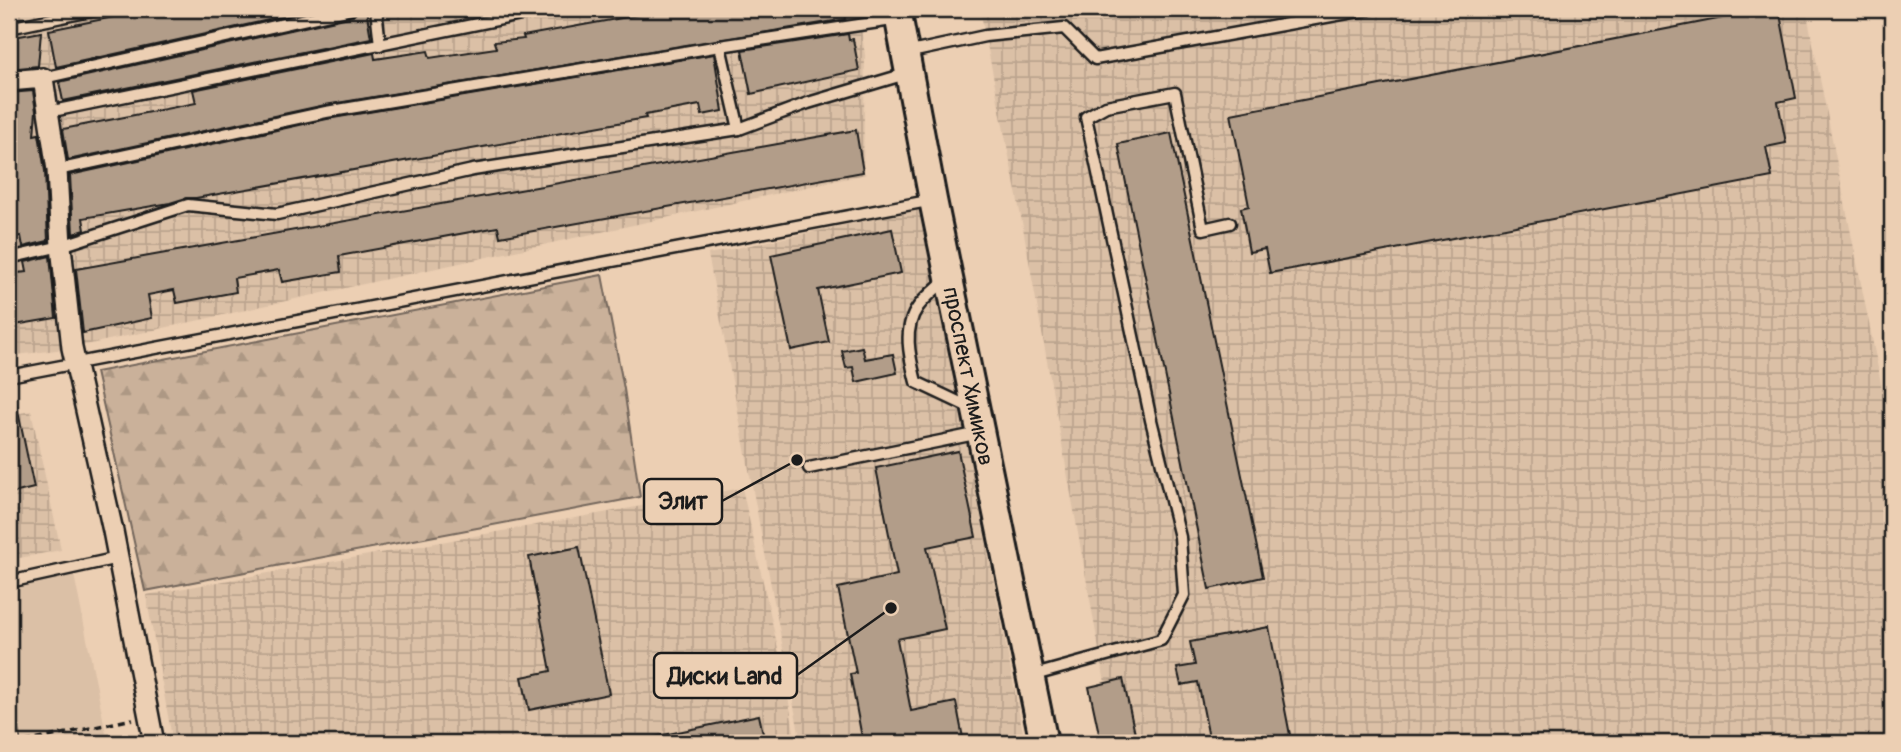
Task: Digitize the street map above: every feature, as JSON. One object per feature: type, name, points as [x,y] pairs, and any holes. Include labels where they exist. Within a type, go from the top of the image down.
[{"type":"main road","name":"проспект Химиков","points":[[898,14],[948,277],[1044,743]]},
{"type":"street","points":[[9,81],[43,78],[57,170],[61,246],[72,348],[155,743]]},
{"type":"lane","points":[[9,28],[100,9]]},
{"type":"lane","points":[[43,78],[351,9]]},
{"type":"lane","points":[[376,9],[380,45]]},
{"type":"lane","points":[[48,112],[550,9]]},
{"type":"lane","points":[[9,258],[61,246],[188,205],[278,214],[473,170],[738,129],[985,36],[1064,28],[1095,59],[1370,9]]},
{"type":"lane","points":[[57,170],[326,113],[898,14]]},
{"type":"lane","points":[[720,46],[738,129]]},
{"type":"lane","points":[[1031,676],[1161,640],[1184,595],[1180,537],[1151,420],[1086,117],[1106,106],[1175,93],[1203,229],[1230,223]]},
{"type":"lane","points":[[9,376],[933,200]]},
{"type":"lane","points":[[948,277],[917,308],[909,329],[911,360],[916,382],[978,422]]},
{"type":"lane","points":[[809,468],[978,422]]},
{"type":"lane","points":[[9,582],[118,558]]},
{"type":"lane","points":[[9,718],[14,743]]},
{"type":"path","points":[[20,743],[149,715]]},
{"type":"shaded area","points":[[9,9],[858,9],[865,55],[863,172],[866,174],[72,348],[9,356]]},
{"type":"shaded area","points":[[980,9],[1806,9],[1892,438],[1892,743],[1137,743],[1123,680],[1105,683],[1022,222]]},
{"type":"shaded area","points":[[921,209],[1025,743],[801,743],[708,254]]},
{"type":"shaded area","points":[[31,411],[61,550],[9,560],[9,415]]},
{"type":"shaded area","points":[[742,488],[785,680],[796,743],[173,743],[146,595]]},
{"type":"shaded area","points":[[72,565],[108,743],[9,743],[9,576]]},
{"type":"green space","points":[[602,275],[624,389],[640,497],[145,591],[96,372]]},
{"type":"building","points":[[153,9],[318,9],[56,67],[49,30]]},
{"type":"building","points":[[358,9],[366,9],[371,38],[63,101],[59,82],[353,16]]},
{"type":"building","points":[[671,9],[845,9],[846,19],[325,105],[68,160],[63,129],[196,103],[193,90],[374,53],[375,59],[428,51],[430,58],[496,48],[494,42],[524,39],[523,36]]},
{"type":"building","points":[[1779,9],[1796,98],[1778,102],[1786,143],[1766,147],[1772,177],[1270,273],[1265,249],[1249,252],[1241,208],[1249,206],[1231,114]]},
{"type":"building","points":[[41,32],[38,66],[9,69],[9,38]]},
{"type":"building","points":[[848,34],[849,40],[853,39],[859,70],[751,94],[742,50]]},
{"type":"building","points":[[714,54],[723,111],[702,115],[700,105],[645,115],[646,118],[186,198],[83,218],[85,230],[73,234],[70,175],[327,119]]},
{"type":"building","points":[[33,91],[36,111],[34,135],[39,134],[45,171],[48,241],[23,247],[21,236],[14,237],[9,205],[9,93]]},
{"type":"building","points":[[856,130],[863,172],[500,237],[498,227],[339,256],[341,272],[282,282],[279,270],[234,278],[236,292],[177,303],[174,290],[148,295],[152,318],[83,333],[76,269]]},
{"type":"building","points":[[1171,133],[1263,577],[1209,589],[1118,144]]},
{"type":"building","points":[[892,229],[901,273],[818,290],[829,342],[791,350],[771,255]]},
{"type":"building","points":[[50,256],[56,318],[9,326],[9,278],[18,277],[17,273],[27,272],[25,262]]},
{"type":"building","points":[[862,347],[865,359],[893,354],[897,373],[856,382],[853,367],[846,368],[842,351]]},
{"type":"building","points":[[15,397],[34,488],[9,494],[9,398]]},
{"type":"building","points":[[958,451],[976,537],[927,547],[945,629],[897,639],[911,711],[956,702],[964,743],[863,743],[850,674],[856,673],[838,588],[897,575],[876,468]]},
{"type":"building","points":[[579,547],[609,694],[529,710],[522,677],[551,671],[529,557]]},
{"type":"building","points":[[1269,627],[1290,735],[1247,743],[1210,743],[1198,682],[1181,685],[1177,668],[1195,665],[1190,642]]},
{"type":"building","points":[[1123,679],[1137,743],[1101,743],[1089,687]]},
{"type":"building","points":[[759,715],[765,743],[655,743],[654,737]]},
{"type":"place","name":"Элит","points":[[797,460]]},
{"type":"place","name":"Диски Land","points":[[891,608]]}]
